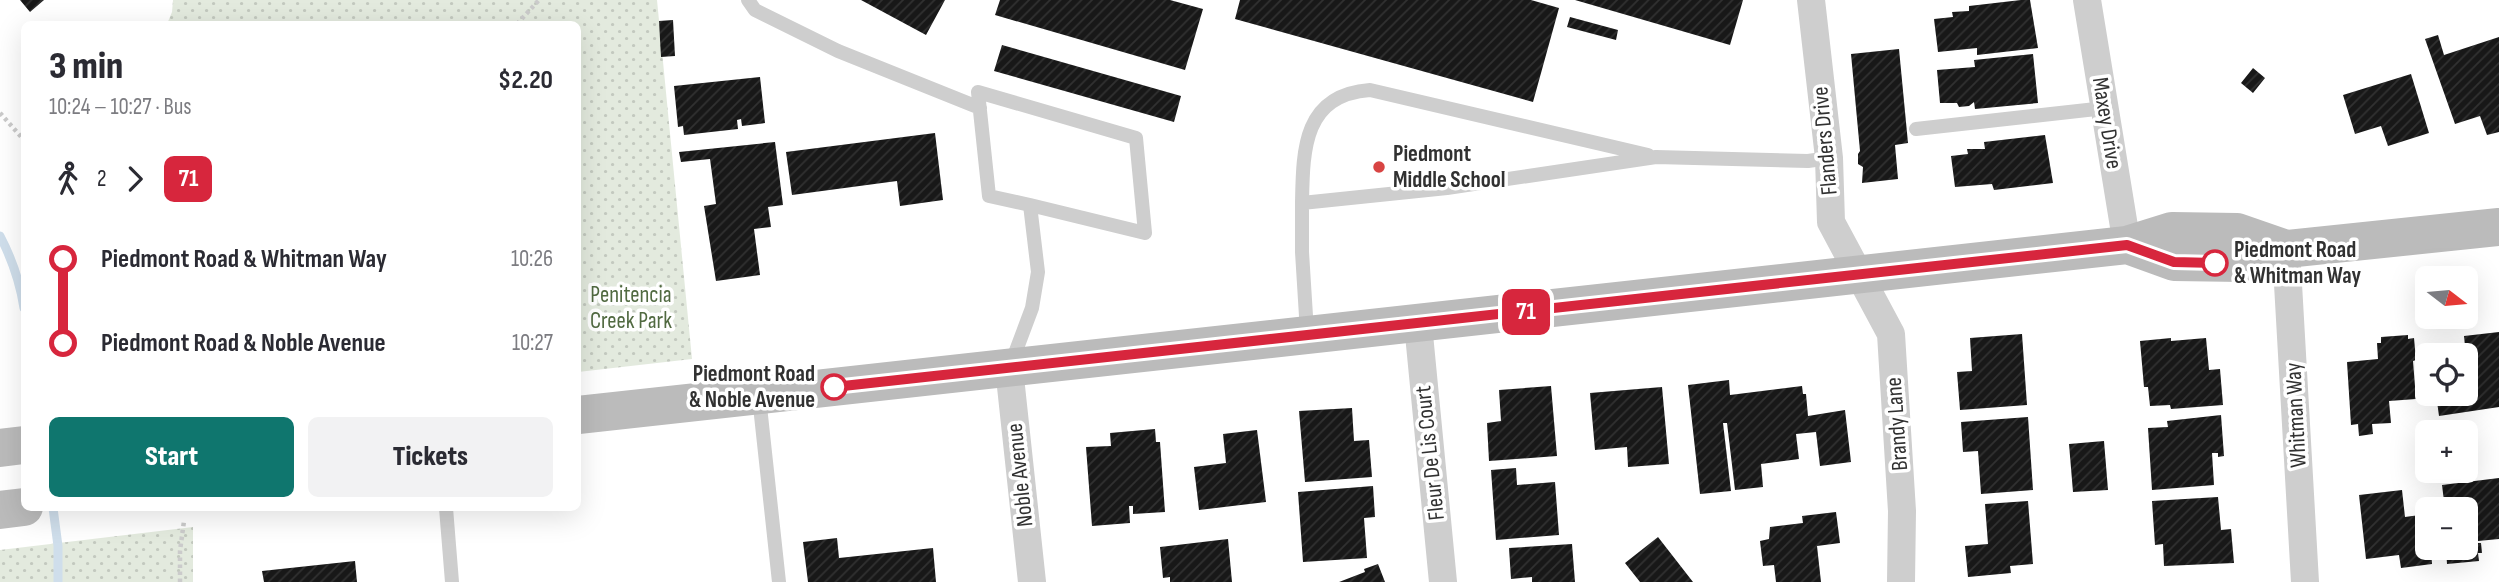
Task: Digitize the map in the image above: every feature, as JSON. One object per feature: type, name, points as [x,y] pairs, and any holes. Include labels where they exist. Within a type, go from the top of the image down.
[{"type":"main road","points":[[581,415],[2127,245],[2172,231],[2238,232],[2286,249],[2499,227]]},
{"type":"main road","points":[[0,448],[21,445]]},
{"type":"street","name":"Flanders Drive","points":[[1811,0],[1829,158],[1831,222],[1858,275]]},
{"type":"street","name":"Maxey Drive","points":[[2087,0],[2127,245]]},
{"type":"street","name":"Whitman Way","points":[[2286,249],[2305,582]]},
{"type":"street","name":"Brandy Lane","points":[[1858,275],[1891,334],[1902,510],[1900,582]]},
{"type":"street","name":"Fleur De Lis Court","points":[[1418,324],[1443,582]]},
{"type":"street","name":"Noble Avenue","points":[[1009,368],[1032,582]]},
{"type":"lane","points":[[748,0],[755,10],[838,51],[980,108]]},
{"type":"lane","points":[[1308,335],[1302,252],[1303,156],[1310,126],[1332,100],[1355,91],[1370,90],[1656,157]]},
{"type":"lane","points":[[978,92],[1136,138],[1144,233],[1030,205],[989,196],[978,92]]},
{"type":"lane","points":[[1916,129],[2105,108]]},
{"type":"lane","points":[[1302,203],[1447,188],[1656,157],[1808,161],[1829,158]]},
{"type":"lane","points":[[1009,368],[1032,308],[1038,272],[1030,205]]},
{"type":"lane","points":[[759,395],[779,582]]},
{"type":"lane","points":[[446,511],[453,582]]},
{"type":"path","points":[[520,21],[539,0]]},
{"type":"path","points":[[0,113],[21,138]]},
{"type":"path","points":[[180,582],[184,521]]},
{"type":"green space","name":"Penitencia Creek Park","points":[[173,0],[657,0],[692,359],[581,372],[581,21],[168,21]]},
{"type":"green space","points":[[193,527],[193,582],[0,582],[0,550]]},
{"type":"building","points":[[20,0],[44,0],[30,12]]},
{"type":"building","points":[[861,0],[945,0],[926,35]]},
{"type":"building","points":[[1000,0],[1170,0],[1203,9],[1185,70],[995,15]]},
{"type":"building","points":[[1240,0],[1531,0],[1559,8],[1533,102],[1235,19]]},
{"type":"building","points":[[1575,0],[1743,0],[1730,45]]},
{"type":"building","points":[[2030,0],[2038,48],[1977,55],[1977,48],[1938,52],[1934,19],[1953,17],[1952,12],[1969,11],[1969,6]]},
{"type":"building","points":[[1570,17],[1618,30],[1616,40],[1567,27]]},
{"type":"building","points":[[673,20],[675,56],[661,57],[659,21]]},
{"type":"building","points":[[2438,35],[2444,55],[2499,37],[2499,132],[2487,135],[2480,116],[2455,124],[2425,39]]},
{"type":"building","points":[[1002,45],[1181,96],[1174,122],[994,71]]},
{"type":"building","points":[[1899,49],[1908,143],[1895,145],[1898,179],[1862,183],[1863,167],[1858,164],[1860,151],[1851,54]]},
{"type":"building","points":[[2033,54],[2038,103],[1975,109],[1974,102],[1969,106],[1959,107],[1957,103],[1940,103],[1937,70],[1975,67],[1974,60]]},
{"type":"building","points":[[2253,68],[2265,78],[2253,93],[2241,83]]},
{"type":"building","points":[[2411,74],[2429,133],[2388,146],[2381,126],[2355,134],[2343,95]]},
{"type":"building","points":[[760,77],[765,123],[742,126],[741,119],[737,120],[738,129],[684,135],[683,126],[678,127],[674,86]]},
{"type":"building","points":[[935,133],[943,200],[900,206],[897,181],[792,195],[786,152]]},
{"type":"building","points":[[2045,135],[2053,183],[1994,190],[1992,184],[1955,187],[1951,156],[1968,154],[1967,149],[1985,149],[1984,142]]},
{"type":"building","points":[[775,142],[783,205],[768,207],[771,227],[754,229],[760,275],[716,281],[704,206],[716,204],[710,159],[681,162],[679,152]]},
{"type":"building","points":[[2499,332],[2499,407],[2439,416],[2438,406],[2478,406],[2478,343],[2465,343],[2464,336]]},
{"type":"building","points":[[2022,334],[2027,405],[1960,410],[1957,372],[1972,371],[1970,338]]},
{"type":"building","points":[[2408,335],[2408,339],[2414,338],[2415,399],[2389,401],[2391,423],[2372,424],[2373,434],[2359,436],[2358,424],[2351,425],[2347,362],[2378,359],[2377,343],[2381,343],[2381,337]]},
{"type":"building","points":[[2171,338],[2171,341],[2206,338],[2209,370],[2220,369],[2223,405],[2171,409],[2170,405],[2150,406],[2148,387],[2144,387],[2140,341]]},
{"type":"building","points":[[1729,380],[1730,395],[1802,386],[1803,394],[1806,394],[1808,416],[1845,410],[1851,462],[1820,466],[1816,432],[1796,434],[1799,459],[1761,464],[1763,487],[1735,490],[1727,423],[1723,423],[1731,491],[1700,494],[1688,385]]},
{"type":"building","points":[[1551,386],[1557,456],[1489,461],[1487,423],[1501,421],[1499,390]]},
{"type":"building","points":[[1662,387],[1669,464],[1628,467],[1627,447],[1595,450],[1590,393]]},
{"type":"building","points":[[1352,408],[1354,441],[1369,440],[1372,477],[1305,482],[1299,411]]},
{"type":"building","points":[[2221,415],[2224,456],[2218,457],[2218,453],[2212,453],[2214,485],[2152,490],[2148,428],[2168,427],[2167,421]]},
{"type":"building","points":[[2028,417],[2033,490],[1981,494],[1978,451],[1963,452],[1961,422]]},
{"type":"building","points":[[1155,429],[1156,442],[1160,442],[1165,512],[1133,514],[1133,506],[1129,506],[1130,523],[1092,526],[1086,447],[1111,446],[1110,433]]},
{"type":"building","points":[[1257,430],[1266,502],[1199,510],[1194,467],[1226,463],[1223,434]]},
{"type":"building","points":[[2104,441],[2108,490],[2073,492],[2069,444]]},
{"type":"building","points":[[1516,468],[1517,485],[1555,482],[1559,535],[1496,540],[1491,470]]},
{"type":"building","points":[[2499,478],[2499,539],[2478,541],[2478,497],[2444,497],[2442,485],[2478,483],[2478,481]]},
{"type":"building","points":[[1373,486],[1375,517],[1364,518],[1367,558],[1303,562],[1298,492]]},
{"type":"building","points":[[2402,490],[2405,517],[2415,516],[2415,560],[2432,560],[2432,564],[2401,568],[2399,555],[2366,559],[2359,495]]},
{"type":"building","points":[[2218,497],[2221,530],[2231,529],[2234,563],[2164,566],[2163,544],[2155,545],[2152,501]]},
{"type":"building","points":[[2028,501],[2033,564],[2010,566],[2011,573],[1968,577],[1965,546],[1988,544],[1985,504]]},
{"type":"building","points":[[1836,512],[1840,543],[1817,546],[1821,582],[1776,582],[1774,565],[1763,566],[1760,541],[1769,539],[1770,527],[1803,523],[1802,516]]},
{"type":"building","points":[[1658,537],[1693,582],[1640,582],[1625,563]]},
{"type":"building","points":[[837,538],[839,558],[933,548],[936,582],[808,582],[803,542]]},
{"type":"building","points":[[1228,539],[1232,582],[1170,582],[1170,577],[1163,578],[1160,547]]},
{"type":"building","points":[[2478,543],[2481,543],[2482,553],[2478,553]]},
{"type":"building","points":[[1572,544],[1575,582],[1532,582],[1532,577],[1511,579],[1509,548]]},
{"type":"building","points":[[2478,553],[2479,561],[2447,564],[2447,560],[2478,560]]},
{"type":"building","points":[[355,561],[357,582],[264,582],[262,571]]},
{"type":"building","points":[[1378,564],[1385,582],[1339,582],[1365,572],[1364,569]]},
{"type":"waterway","points":[[0,236],[15,271],[21,294]]},
{"type":"waterway","points":[[53,511],[58,546],[58,582]]},
{"type":"bus line","name":"71","points":[[834,387],[2127,245],[2174,262],[2215,263]]},
{"type":"place","name":"Piedmont Middle School","points":[[1379,167]]},
{"type":"place","name":"Piedmont Road & Whitman Way","points":[[2215,263]]},
{"type":"place","name":"Piedmont Road & Noble Avenue","points":[[834,387]]}]
